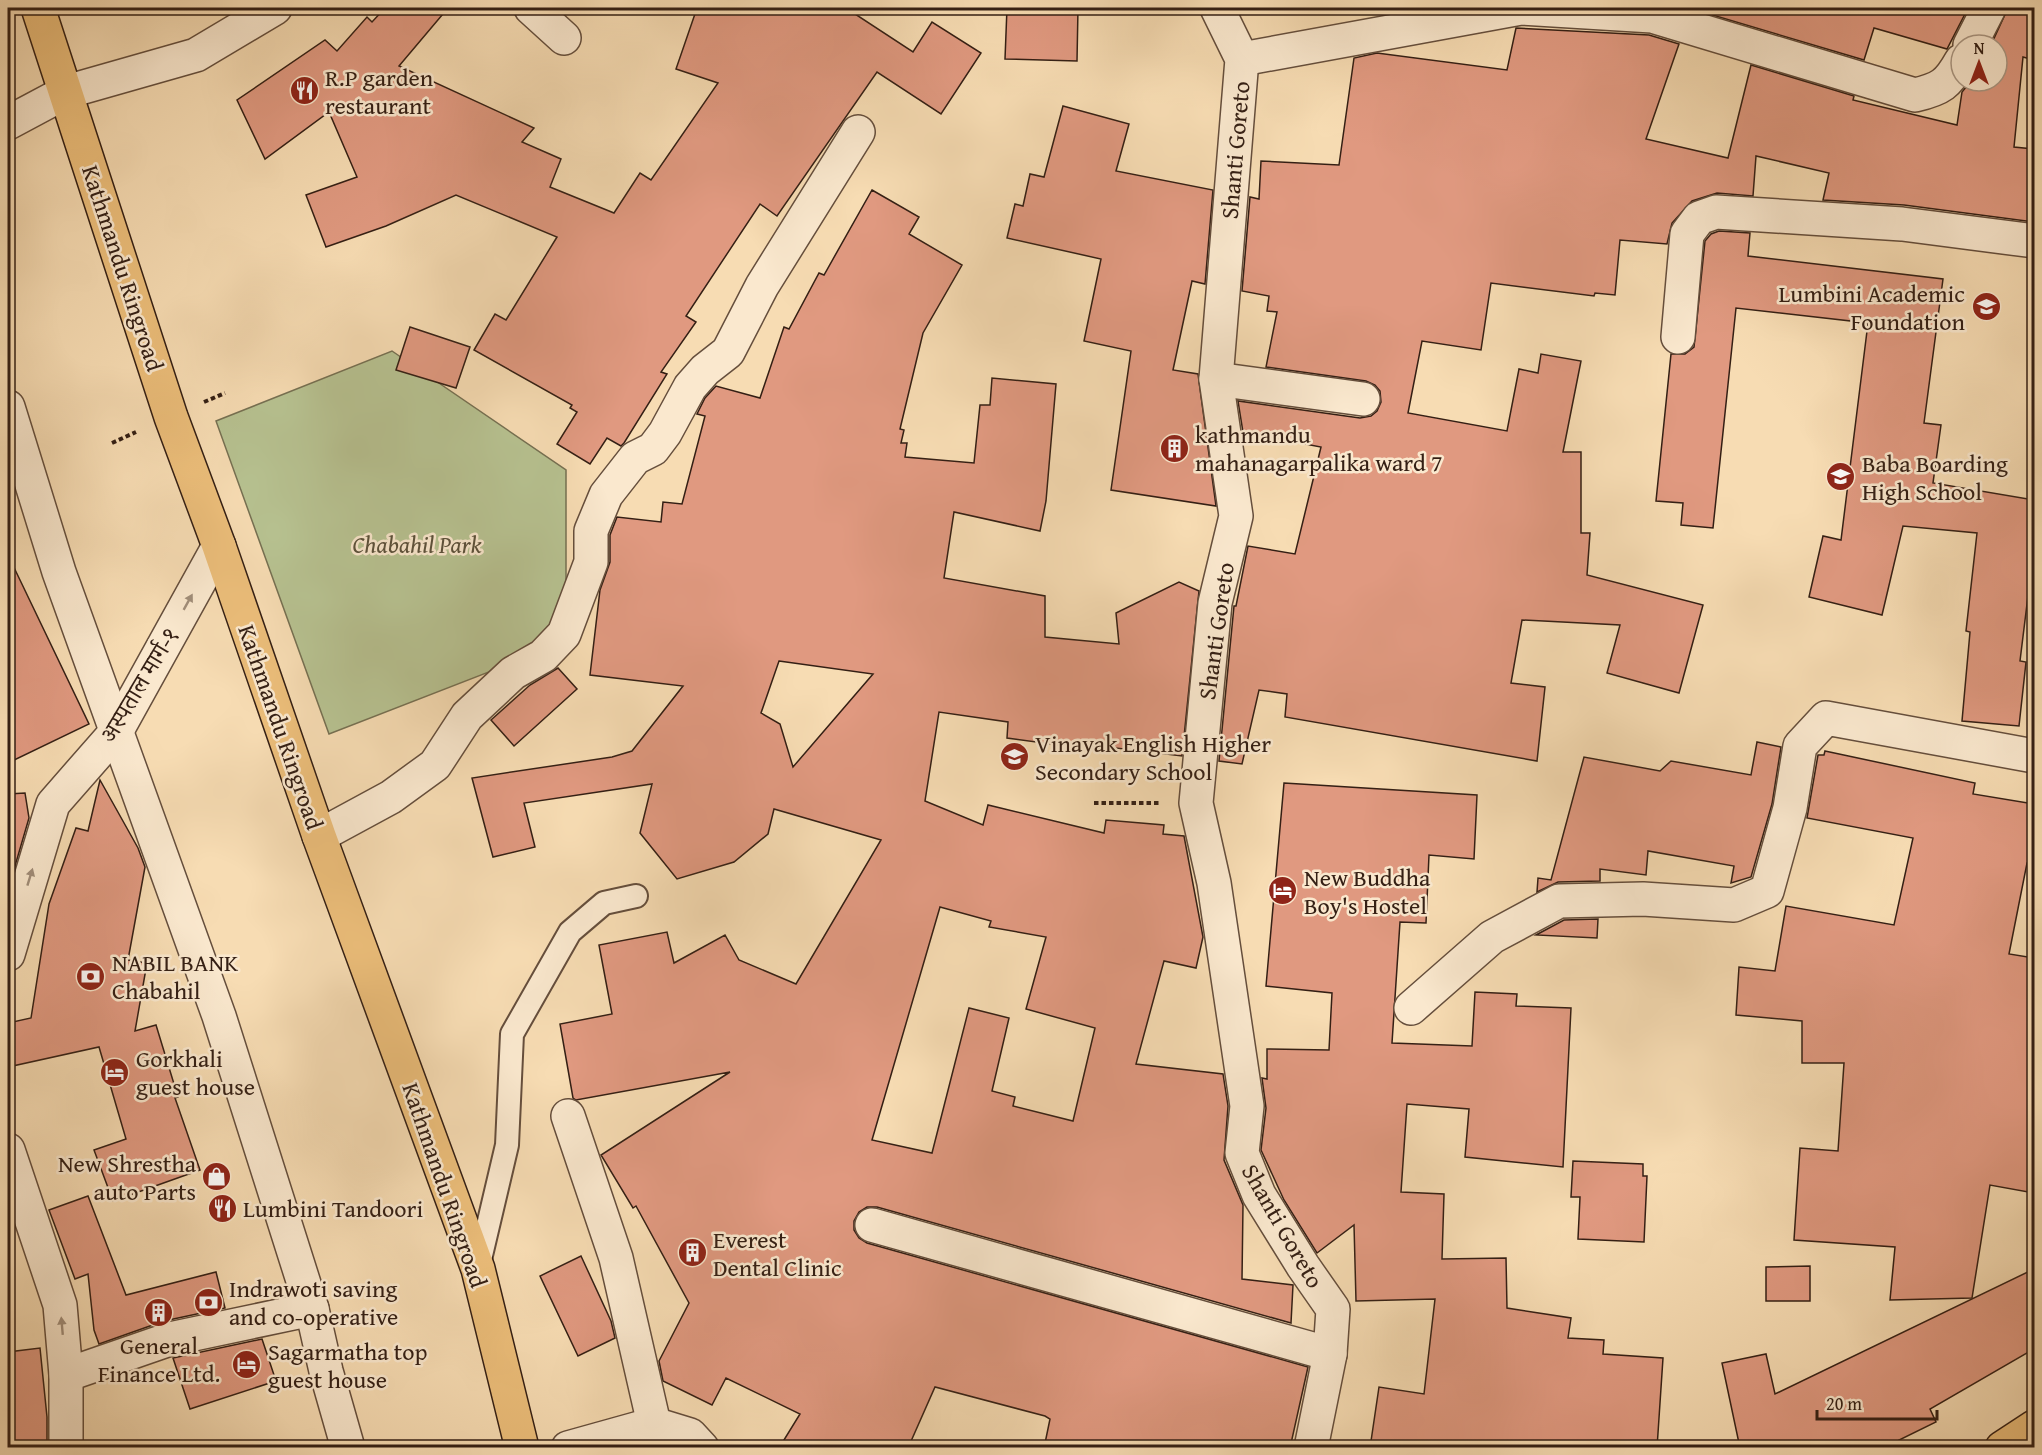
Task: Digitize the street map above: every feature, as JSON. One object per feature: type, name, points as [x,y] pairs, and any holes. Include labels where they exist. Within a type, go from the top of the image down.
[{"type":"main road","name":"Kathmandu Ringroad","points":[[38,8],[171,417],[219,546],[319,836],[478,1269],[522,1448]]},
{"type":"main road","points":[[2002,1448],[2034,1427]]},
{"type":"street","points":[[8,123],[66,92],[196,56],[275,8]]},
{"type":"street","points":[[531,8],[564,38]]},
{"type":"street","name":"Shanti Goreto","points":[[1217,8],[1242,59],[1216,379],[1236,516],[1215,603],[1196,802],[1214,883],[1247,1106],[1242,1153],[1259,1195],[1333,1309],[1330,1354],[1311,1448]]},
{"type":"street","points":[[1976,33],[1989,8]]},
{"type":"street","points":[[1242,59],[1521,9],[1652,16],[1915,95],[1932,91],[1949,82]]},
{"type":"street","points":[[319,836],[391,797],[435,765],[467,716],[513,673],[543,656],[564,634],[591,562],[591,531],[606,495],[635,458],[653,448],[659,441],[690,387],[705,370],[728,352],[762,286],[858,132]]},
{"type":"street","points":[[1678,337],[1687,234],[1699,218],[1716,212],[1902,224],[2034,241]]},
{"type":"street","points":[[1216,379],[1363,399]]},
{"type":"street","points":[[8,407],[59,572],[219,1016],[312,1309],[326,1371],[348,1448]]},
{"type":"street","name":"अस्पताल मार्ग-१","points":[[8,954],[53,804],[116,732],[219,546]]},
{"type":"street","points":[[1411,1008],[1492,937],[1559,901],[1643,899],[1734,905],[1767,891],[1790,808],[1800,746],[1826,718],[2034,756]]},
{"type":"street","points":[[568,1116],[616,1258],[654,1425]]},
{"type":"street","points":[[8,1150],[60,1305],[66,1375],[66,1448]]},
{"type":"street","points":[[872,1225],[1330,1354]]},
{"type":"street","points":[[66,1375],[170,1339],[312,1309]]},
{"type":"street","points":[[568,1448],[654,1425],[690,1435],[702,1448]]},
{"type":"lane","points":[[478,1269],[507,1145],[512,1034],[570,932],[604,903],[636,896]]},
{"type":"path","points":[[1094,802],[1196,802]]},
{"type":"green space","name":"Chabahil Park","points":[[392,351],[566,470],[566,642],[329,734],[216,421]]},
{"type":"building","points":[[385,8],[448,8],[399,66],[534,128],[522,142],[561,159],[550,187],[614,213],[640,173],[651,180],[718,83],[676,69],[697,8],[846,8],[913,52],[932,22],[981,53],[941,114],[877,72],[777,216],[760,204],[686,316],[696,322],[661,372],[667,374],[624,443],[621,446],[607,438],[590,464],[557,444],[577,412],[570,408],[572,405],[474,350],[495,314],[506,320],[557,237],[456,195],[386,226],[326,247],[306,195],[357,177],[329,112],[265,159],[237,100],[325,40],[337,51],[367,17],[372,22]]},
{"type":"building","points":[[1007,8],[1078,8],[1077,61],[1005,59]]},
{"type":"building","points":[[1689,8],[1968,8],[1955,33],[1949,33],[1947,49],[1874,28],[1864,60]]},
{"type":"building","points":[[2008,8],[2034,13],[2034,60],[2023,57],[2014,147],[2034,149],[2034,222],[1904,205],[1823,200],[1829,173],[1756,156],[1753,196],[1717,193],[1692,201],[1672,223],[1667,244],[1620,240],[1615,295],[1595,293],[1594,296],[1491,283],[1481,350],[1422,341],[1408,413],[1507,431],[1519,369],[1538,373],[1541,354],[1581,361],[1563,452],[1581,452],[1581,533],[1590,533],[1587,575],[1703,605],[1679,693],[1607,673],[1620,625],[1522,620],[1511,683],[1545,687],[1537,761],[1285,717],[1287,694],[1259,690],[1242,764],[1219,761],[1234,606],[1236,606],[1248,546],[1295,554],[1321,447],[1243,432],[1238,401],[1360,418],[1371,416],[1377,411],[1381,402],[1380,391],[1375,385],[1366,381],[1266,367],[1277,312],[1267,311],[1269,296],[1242,291],[1250,197],[1259,199],[1261,161],[1339,165],[1354,58],[1377,53],[1507,70],[1516,28],[1649,35],[1679,44],[1646,139],[1728,158],[1751,65],[1854,96],[1853,100],[1957,125],[1962,93],[2009,93],[2009,33],[1997,33]]},
{"type":"building","points":[[1063,106],[1129,124],[1116,171],[1213,190],[1205,284],[1192,281],[1173,370],[1198,374],[1216,506],[1111,490],[1131,351],[1084,341],[1101,259],[1007,238],[1015,204],[1023,206],[1030,174],[1044,177]]},
{"type":"building","points":[[872,190],[919,217],[909,234],[962,265],[923,333],[900,429],[904,430],[901,443],[907,443],[905,457],[974,463],[980,405],[990,405],[992,378],[1056,384],[1046,501],[1040,531],[954,512],[944,578],[1045,596],[1045,637],[1119,644],[1116,613],[1179,582],[1199,591],[1182,756],[1058,741],[1058,745],[1007,738],[1008,722],[939,712],[925,801],[983,825],[988,805],[1104,833],[1106,820],[1164,825],[1163,834],[1184,836],[1203,937],[1196,968],[1164,961],[1136,1064],[1223,1074],[1228,1106],[1224,1160],[1243,1205],[1242,1279],[1293,1285],[1291,1323],[877,1207],[867,1207],[859,1212],[854,1221],[854,1230],[859,1238],[867,1243],[1308,1367],[1290,1448],[1044,1448],[1050,1419],[1045,1416],[935,1387],[908,1448],[779,1448],[800,1414],[726,1378],[712,1405],[663,1381],[659,1361],[689,1303],[636,1206],[633,1208],[601,1155],[730,1072],[576,1100],[573,1098],[560,1024],[612,1014],[599,945],[667,932],[674,963],[725,935],[739,960],[796,984],[881,840],[774,809],[768,834],[734,862],[677,879],[640,833],[652,784],[524,803],[535,847],[493,857],[472,778],[612,757],[632,751],[683,686],[590,675],[600,590],[610,562],[610,535],[617,517],[661,522],[663,502],[682,504],[705,416],[697,414],[705,398],[716,386],[760,398],[784,327],[789,329],[819,273],[824,275]],"holes":[[[779,661],[873,674],[793,767],[780,724],[761,713]],[[940,907],[991,921],[989,927],[1046,937],[1026,1009],[1095,1028],[1073,1121],[1013,1106],[1015,1097],[992,1091],[1009,1018],[969,1008],[932,1153],[872,1140]]]},
{"type":"building","points":[[1719,231],[1750,233],[1748,256],[1943,279],[1924,423],[1941,425],[1933,483],[2034,500],[2034,547],[2020,661],[2026,662],[2019,726],[1962,721],[1970,632],[1966,631],[1977,533],[1903,526],[1882,615],[1809,597],[1823,536],[1841,540],[1868,323],[1736,308],[1713,528],[1681,525],[1683,503],[1656,501],[1671,354],[1685,354],[1694,347],[1705,241],[1711,234]]},
{"type":"building","points":[[410,327],[470,347],[456,388],[396,370]]},
{"type":"building","points":[[8,555],[89,724],[8,763]]},
{"type":"building","points":[[558,668],[577,689],[514,746],[491,720],[530,685]]},
{"type":"building","points":[[1757,742],[1781,747],[1772,804],[1751,877],[1731,883],[1734,866],[1648,851],[1646,875],[1600,869],[1600,881],[1558,882],[1537,892],[1538,878],[1551,880],[1584,757],[1660,771],[1671,761],[1751,775]]},
{"type":"building","points":[[1825,751],[1975,783],[1973,794],[2034,804],[2034,864],[2027,863],[2009,954],[2034,958],[2034,1193],[1990,1185],[1972,1298],[1890,1300],[1895,1247],[1794,1240],[1800,1148],[1838,1151],[1844,1063],[1802,1063],[1802,1021],[1736,1015],[1739,967],[1775,971],[1786,906],[1894,925],[1913,838],[1807,818],[1818,755],[1824,755]]},
{"type":"building","points":[[100,780],[138,848],[145,867],[128,960],[147,963],[135,1031],[156,1025],[178,1097],[175,1098],[200,1170],[113,1201],[94,1150],[126,1139],[99,1047],[8,1067],[8,1023],[31,1018],[49,904],[76,828],[88,831]]},
{"type":"building","points":[[1284,783],[1477,795],[1474,859],[1429,855],[1426,923],[1400,922],[1392,1043],[1472,1046],[1475,992],[1517,994],[1516,1006],[1571,1008],[1563,1167],[1465,1157],[1469,1109],[1407,1104],[1401,1192],[1444,1194],[1442,1259],[1506,1258],[1507,1308],[1571,1318],[1568,1338],[1604,1340],[1603,1354],[1663,1358],[1657,1448],[1370,1448],[1379,1387],[1424,1394],[1435,1299],[1356,1301],[1354,1225],[1317,1253],[1284,1200],[1261,1150],[1266,1108],[1262,1078],[1267,1079],[1267,1049],[1329,1050],[1332,993],[1266,986]]},
{"type":"building","points":[[25,793],[29,818],[8,890],[8,794]]},
{"type":"building","points":[[1598,919],[1597,938],[1536,935],[1564,920]]},
{"type":"building","points":[[1573,1161],[1643,1164],[1643,1176],[1647,1176],[1644,1242],[1578,1239],[1580,1197],[1571,1197]]},
{"type":"building","points":[[88,1196],[126,1295],[216,1272],[225,1308],[164,1321],[99,1344],[94,1330],[88,1274],[75,1279],[49,1210]]},
{"type":"building","points":[[581,1256],[611,1321],[615,1338],[578,1356],[540,1276]]},
{"type":"building","points":[[1810,1266],[1810,1301],[1766,1301],[1766,1267]]},
{"type":"building","points":[[2034,1269],[2034,1349],[1930,1409],[1936,1422],[1883,1448],[1740,1448],[1722,1363],[1766,1354],[1775,1394]]},
{"type":"building","points":[[262,1339],[276,1381],[190,1409],[173,1358]]},
{"type":"building","points":[[40,1348],[47,1417],[47,1448],[8,1448],[8,1352]]},
{"type":"place","name":"R.P garden restaurant","points":[[304,91]]},
{"type":"place","name":"Lumbini Academic Foundation","points":[[1986,307]]},
{"type":"place","name":"kathmandu mahanagarpalika ward 7","points":[[1174,448]]},
{"type":"place","name":"Baba Boarding High School","points":[[1841,477]]},
{"type":"place","name":"Vinayak English Higher Secondary School","points":[[1014,757]]},
{"type":"place","name":"New Buddha Boy's Hostel","points":[[1283,891]]},
{"type":"place","name":"NABIL BANK Chabahil","points":[[91,976]]},
{"type":"place","name":"Gorkhali guest house","points":[[115,1072]]},
{"type":"place","name":"New Shrestha auto Parts","points":[[217,1177]]},
{"type":"place","name":"Lumbini Tandoori","points":[[222,1208]]},
{"type":"place","name":"Everest Dental Clinic","points":[[692,1253]]},
{"type":"place","name":"Indrawoti saving and co-operative","points":[[208,1302]]},
{"type":"place","name":"General Finance Ltd.","points":[[159,1312]]},
{"type":"place","name":"Sagarmatha top guest house","points":[[247,1365]]}]
